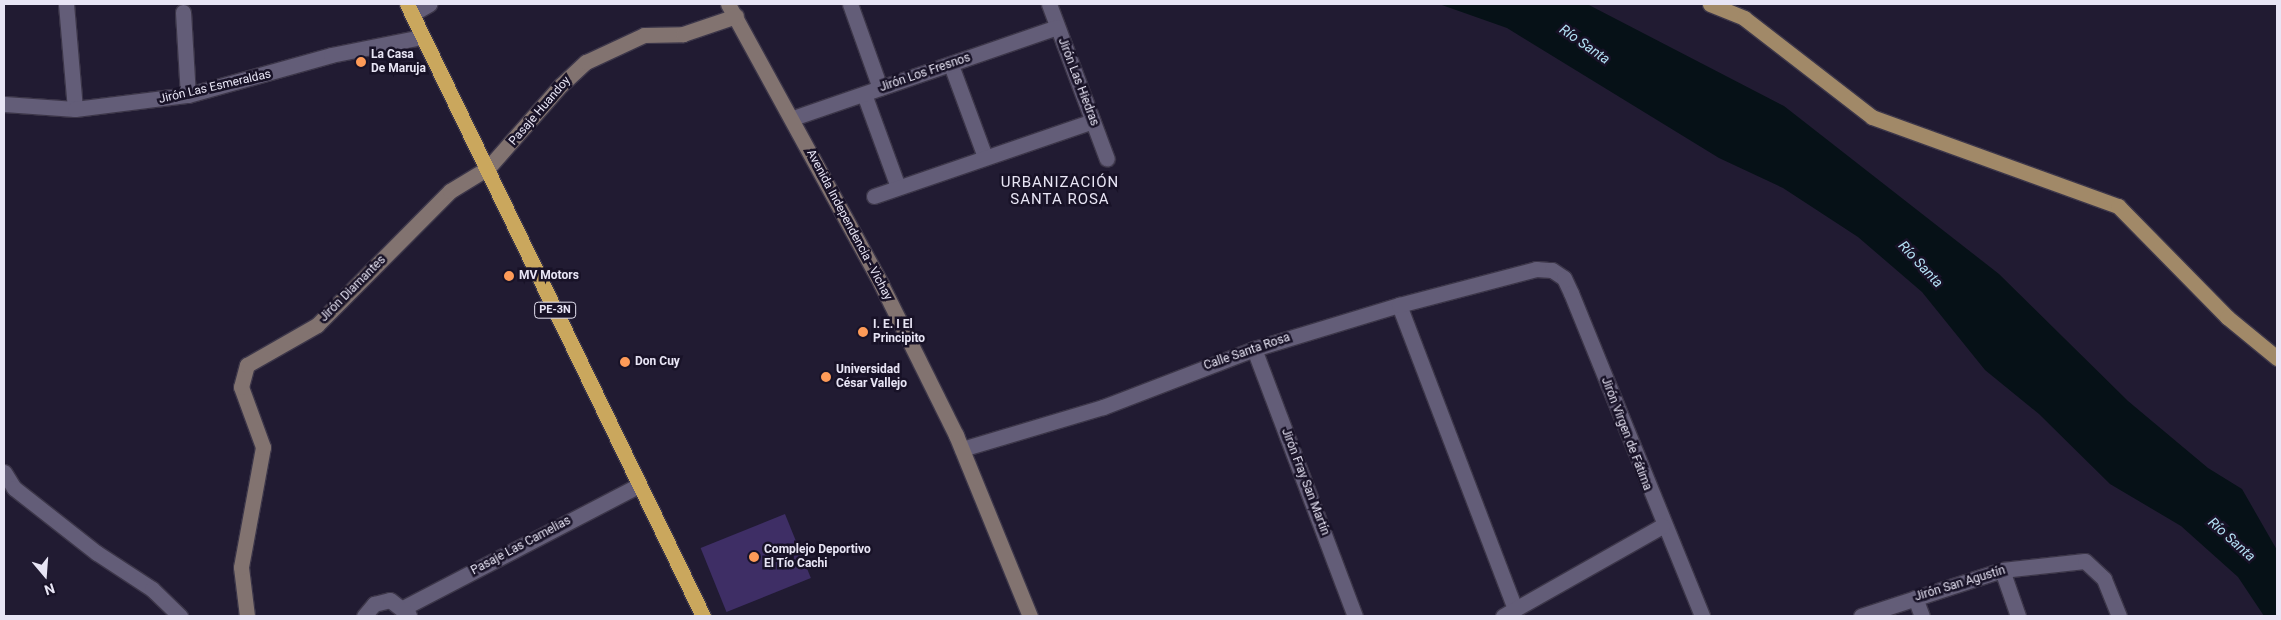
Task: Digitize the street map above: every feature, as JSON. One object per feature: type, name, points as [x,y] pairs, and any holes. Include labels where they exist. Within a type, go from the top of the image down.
[{"type":"highway","name":"PE-3N","points":[[409,9],[488,168],[637,486],[703,616]]},
{"type":"main road","points":[[1710,4],[1744,18],[1872,117],[2118,206],[2227,317],[2277,358]]},
{"type":"street","points":[[66,4],[75,109]]},
{"type":"street","points":[[409,9],[430,4]]},
{"type":"street","points":[[850,4],[880,88]]},
{"type":"street","name":"Jirón Las Hiedras","points":[[1049,4],[1107,159]]},
{"type":"street","name":"Avenida Independencia - Vichay","points":[[732,10],[793,118],[962,449],[1030,616]]},
{"type":"street","name":"Pasaje Huandoy","points":[[488,168],[560,85],[599,55],[644,35],[683,34],[732,10]]},
{"type":"street","points":[[183,12],[188,96]]},
{"type":"street","name":"Jirón Los Fresnos","points":[[793,118],[1057,27]]},
{"type":"street","name":"Jirón Las Esmeraldas","points":[[4,104],[75,109],[188,96],[331,55],[422,37]]},
{"type":"street","points":[[951,65],[985,157]]},
{"type":"street","points":[[864,94],[898,187]]},
{"type":"street","points":[[874,196],[1093,121]]},
{"type":"street","name":"Jirón Diamantes","points":[[247,616],[241,567],[263,447],[241,387],[247,365],[317,325],[450,191],[488,168]]},
{"type":"street","name":"Calle Santa Rosa","points":[[962,449],[1103,407],[1254,348],[1399,305],[1536,269]]},
{"type":"street","name":"Jirón Virgen de Fátima","points":[[1536,269],[1552,270],[1564,278],[1662,526],[1702,616]]},
{"type":"street","points":[[1399,305],[1509,613],[1662,526]]},
{"type":"street","name":"Jirón Fray San Martín","points":[[1254,348],[1356,616]]},
{"type":"street","points":[[4,472],[14,488],[96,553],[152,589],[180,616]]},
{"type":"street","name":"Pasaje Las Camelias","points":[[364,616],[382,600],[407,612],[637,486]]},
{"type":"street","name":"Jirón San Agustín","points":[[1861,616],[2002,570],[2085,561],[2104,579],[2119,616]]},
{"type":"street","points":[[2002,570],[2018,616]]},
{"type":"street","points":[[1916,598],[1922,616]]},
{"type":"shaded area","name":"Complejo Deportivo El Tío Cachi","points":[[785,514],[811,578],[726,612],[701,548]]},
{"type":"water","name":"Río Santa","points":[[1439,4],[1587,4],[1784,106],[1999,274],[2128,401],[2208,468],[2242,489],[2277,550],[2277,616],[2264,616],[2238,577],[2181,526],[2110,484],[2039,414],[1985,370],[1922,292],[1858,237],[1783,188],[1719,158],[1507,28]]},
{"type":"place","name":"La Casa De Maruja","points":[[361,62]]},
{"type":"place","name":"MV Motors","points":[[509,276]]},
{"type":"place","name":"I. E. I El Principito","points":[[863,332]]},
{"type":"place","name":"Don Cuy","points":[[625,362]]},
{"type":"place","name":"Universidad César Vallejo","points":[[826,377]]},
{"type":"place","name":"Complejo Deportivo El Tío Cachi","points":[[754,557]]},
{"type":"district","name":"URBANIZACIÓN SANTA ROSA","points":[[1060,190]]}]
